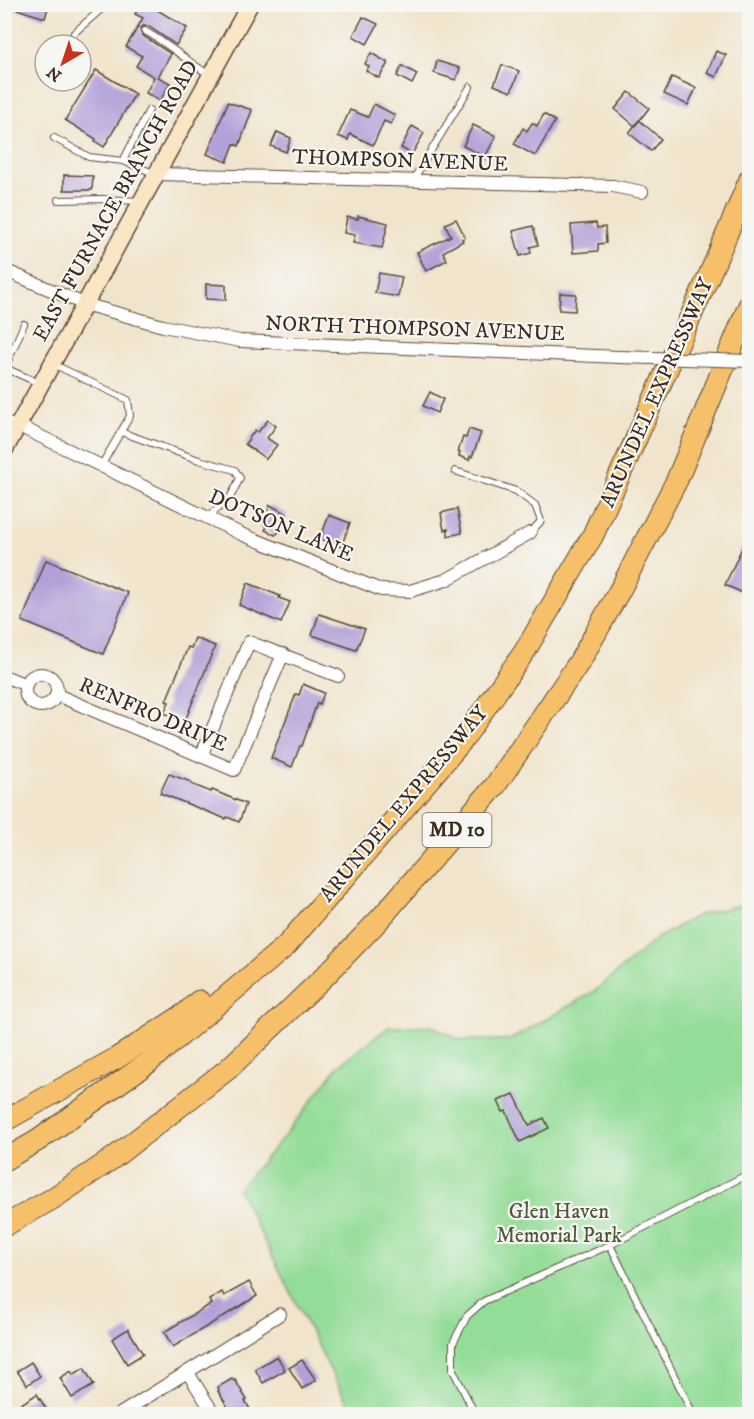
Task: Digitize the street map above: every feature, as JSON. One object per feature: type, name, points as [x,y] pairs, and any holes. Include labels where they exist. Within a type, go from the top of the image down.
[{"type":"highway","name":"ARUNDEL EXPRESSWAY","points":[[4,1160],[37,1141],[149,1062],[285,946],[462,741],[525,651],[593,535],[750,179]]},
{"type":"highway","name":"MD 10","points":[[4,1226],[52,1199],[112,1159],[228,1070],[379,920],[495,786],[580,661],[621,588],[677,480],[750,303]]},
{"type":"highway","points":[[4,1121],[117,1058],[186,1013],[218,985],[285,946]]},
{"type":"main road","name":"EAST FURNACE BRANCH ROAD","points":[[4,451],[12,422],[41,385],[250,4]]},
{"type":"street","name":"THOMPSON AVENUE","points":[[157,174],[613,186],[642,192]]},
{"type":"street","name":"NORTH THOMPSON AVENUE","points":[[4,270],[84,304],[163,326],[240,341],[750,361]]},
{"type":"street","name":"DOTSON LANE","points":[[12,422],[241,534],[381,590],[410,591],[446,580],[530,533]]},
{"type":"street","points":[[201,756],[249,642],[338,676]]},
{"type":"street","name":"RENFRO DRIVE","points":[[57,695],[234,770],[283,654]]},
{"type":"street","name":"RENFRO DRIVE","points":[[41,674],[51,677],[57,685],[57,695],[51,703],[41,706],[32,703],[26,695],[26,685],[32,677],[41,674]]},
{"type":"street","points":[[4,676],[26,685]]},
{"type":"street","points":[[120,1414],[280,1314]]},
{"type":"street","points":[[188,1373],[214,1414]]},
{"type":"lane","points":[[74,33],[107,4]]},
{"type":"lane","points":[[145,31],[169,45],[177,54],[211,76]]},
{"type":"lane","points":[[412,181],[470,87]]},
{"type":"lane","points":[[123,161],[149,110]]},
{"type":"lane","points":[[54,138],[89,157],[123,161],[157,174]]},
{"type":"lane","points":[[58,200],[103,199],[142,202]]},
{"type":"lane","points":[[24,324],[5,368],[41,385]]},
{"type":"lane","points":[[52,364],[128,400],[130,417],[101,466]]},
{"type":"lane","points":[[121,432],[199,460],[235,470],[240,478],[230,498],[207,517]]},
{"type":"lane","points":[[455,471],[516,491],[535,505],[540,521],[530,533]]},
{"type":"lane","points":[[475,1414],[453,1370],[453,1343],[467,1316],[484,1301],[610,1245],[750,1173]]},
{"type":"lane","points":[[610,1245],[693,1414]]},
{"type":"green space","name":"Glen Haven Memorial Park","points":[[749,903],[749,1414],[353,1414],[238,1189],[288,1132],[339,1065],[389,1027],[432,1026],[460,1040],[510,1040],[595,991],[657,938],[698,915]]},
{"type":"building","points":[[10,4],[49,4],[45,18],[10,7]]},
{"type":"building","points":[[141,4],[156,4],[154,8],[187,28],[176,45],[148,26],[140,29],[142,35],[171,54],[158,77],[170,83],[160,101],[146,93],[154,77],[136,66],[142,56],[126,47],[143,18],[135,14]]},
{"type":"building","points":[[363,17],[378,24],[367,44],[353,36]]},
{"type":"building","points":[[716,51],[726,55],[716,77],[707,73]]},
{"type":"building","points":[[371,53],[388,63],[379,78],[366,71],[369,66],[365,64]]},
{"type":"building","points":[[437,61],[460,68],[456,80],[434,73]]},
{"type":"building","points":[[502,65],[519,71],[511,92],[494,85]]},
{"type":"building","points":[[402,66],[417,74],[412,84],[397,76]]},
{"type":"building","points":[[96,70],[135,94],[104,147],[95,141],[96,139],[65,120],[82,93],[93,93],[93,75]]},
{"type":"building","points":[[672,77],[696,88],[688,105],[664,94]]},
{"type":"building","points":[[629,92],[649,108],[635,126],[615,109]]},
{"type":"building","points":[[228,102],[252,110],[239,146],[234,144],[227,162],[207,154]]},
{"type":"building","points":[[374,104],[395,115],[391,124],[384,121],[373,145],[350,134],[348,140],[338,136],[350,110],[368,117]]},
{"type":"building","points":[[544,114],[555,121],[535,156],[514,144],[523,128],[527,131],[532,123],[537,126]]},
{"type":"building","points":[[639,120],[661,139],[651,151],[629,133]]},
{"type":"building","points":[[473,125],[496,136],[485,157],[463,146]]},
{"type":"building","points":[[412,126],[424,133],[412,154],[401,148]]},
{"type":"building","points":[[277,132],[291,138],[286,152],[271,146]]},
{"type":"building","points":[[64,175],[93,176],[92,190],[64,190]]},
{"type":"building","points":[[358,216],[388,223],[382,248],[353,243],[355,235],[344,233],[347,217],[358,219]]},
{"type":"building","points":[[456,219],[465,237],[463,241],[443,252],[447,260],[426,271],[417,252],[451,236],[445,224]]},
{"type":"building","points":[[596,223],[597,228],[605,227],[606,243],[598,244],[598,251],[573,253],[571,225]]},
{"type":"building","points":[[533,226],[538,245],[530,247],[531,253],[520,256],[513,231]]},
{"type":"building","points":[[379,273],[402,277],[398,297],[375,293]]},
{"type":"building","points":[[206,284],[226,285],[226,300],[206,299]]},
{"type":"building","points":[[560,293],[576,294],[575,311],[559,310]]},
{"type":"building","points":[[430,392],[443,399],[437,413],[423,406]]},
{"type":"building","points":[[268,420],[276,426],[267,438],[277,445],[266,459],[245,444],[255,430],[258,432]]},
{"type":"building","points":[[469,429],[481,433],[469,460],[459,456],[460,452],[458,452],[463,437],[466,438]]},
{"type":"building","points":[[270,505],[287,514],[279,532],[275,535],[265,530],[267,527],[264,525]]},
{"type":"building","points":[[457,509],[462,533],[448,536],[448,529],[444,530],[441,513]]},
{"type":"building","points":[[329,515],[350,523],[341,547],[320,539]]},
{"type":"building","points":[[750,530],[750,596],[725,585]]},
{"type":"building","points":[[46,560],[128,593],[103,654],[22,621]]},
{"type":"building","points":[[248,583],[290,602],[281,623],[239,605]]},
{"type":"building","points":[[319,614],[365,629],[356,650],[312,635]]},
{"type":"building","points":[[195,638],[215,646],[185,721],[164,713],[169,702],[166,701],[188,647],[191,648]]},
{"type":"building","points":[[303,684],[324,693],[320,704],[317,703],[292,767],[271,758],[296,694],[299,695]]},
{"type":"building","points":[[169,774],[246,804],[239,822],[160,793]]},
{"type":"building","points":[[514,1094],[529,1125],[544,1118],[549,1128],[520,1142],[506,1111],[503,1112],[498,1101]]},
{"type":"building","points":[[249,1282],[257,1296],[173,1347],[164,1332],[211,1304],[209,1300],[222,1292],[224,1296]]},
{"type":"building","points":[[128,1329],[143,1354],[127,1364],[112,1339]]},
{"type":"building","points":[[277,1356],[285,1370],[263,1383],[255,1369]]},
{"type":"building","points":[[302,1360],[316,1380],[302,1389],[289,1368]]},
{"type":"building","points":[[31,1362],[40,1376],[27,1385],[17,1371]]},
{"type":"building","points":[[84,1368],[94,1385],[72,1398],[60,1378],[71,1371],[73,1375]]},
{"type":"building","points":[[232,1379],[235,1380],[247,1400],[245,1401],[253,1414],[232,1414],[218,1391],[218,1387]]},
{"type":"building","points":[[37,1394],[49,1414],[23,1414],[18,1406]]}]
